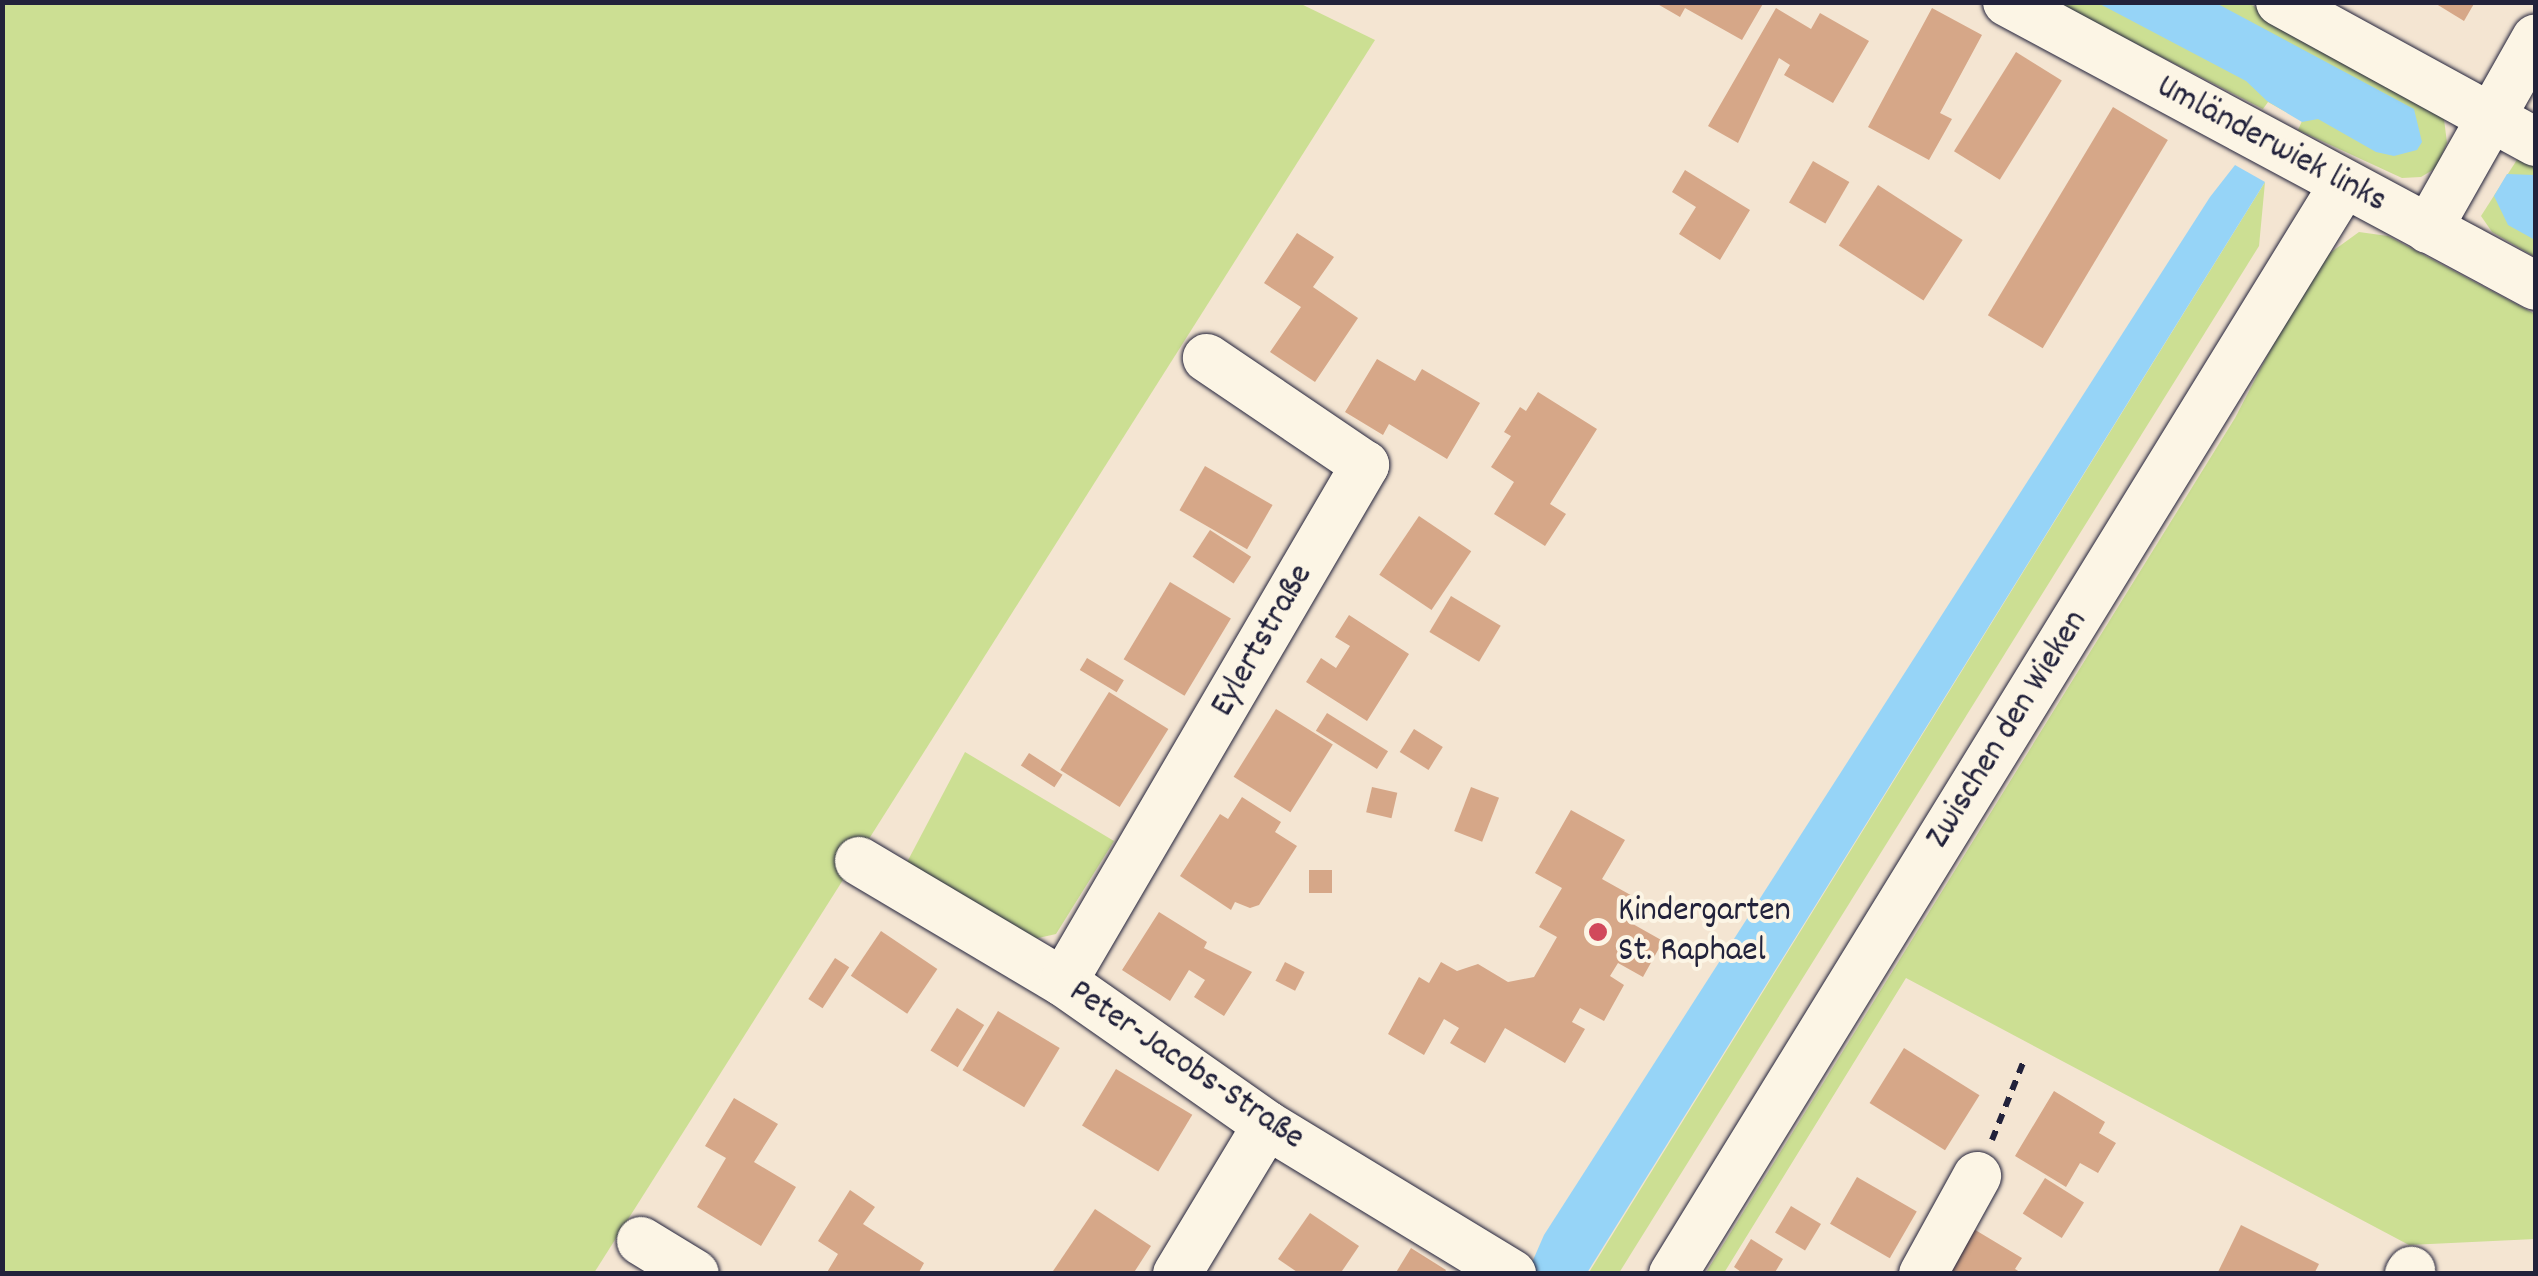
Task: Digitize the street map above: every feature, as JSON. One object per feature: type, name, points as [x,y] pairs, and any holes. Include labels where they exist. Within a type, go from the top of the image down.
[{"type":"street","name":"Umländerwiek links","points":[[2006,2],[2342,186],[2536,286]]},
{"type":"street","points":[[2280,2],[2536,142]]},
{"type":"street","points":[[2428,229],[2536,38]]},
{"type":"street","name":"Zwischen den Wieken","points":[[1673,1274],[2342,186]]},
{"type":"street","name":"Eylertstraße","points":[[1063,982],[1366,466],[1206,358]]},
{"type":"street","name":"Peter-Jacobs-Straße","points":[[858,861],[1063,982],[1267,1125],[1511,1273]]},
{"type":"street","points":[[1177,1274],[1267,1125]]},
{"type":"street","points":[[1923,1274],[1977,1176]]},
{"type":"street","points":[[640,1241],[695,1274]]},
{"type":"path","points":[[1977,1176],[2025,1058]]},
{"type":"green space","points":[[1297,2],[1375,40],[594,1273],[3,1273],[2,3]]},
{"type":"green space","points":[[2057,3],[2248,3],[2398,83],[2444,119],[2447,143],[2436,168],[2421,177],[2402,178],[2298,130],[2302,121],[2268,102],[2263,109]]},
{"type":"green space","points":[[2520,155],[2535,160],[2535,257],[2492,232],[2481,216]]},
{"type":"green space","points":[[2265,182],[2259,246],[1619,1273],[1588,1274]]},
{"type":"green space","points":[[2359,232],[2388,236],[2535,314],[2535,1239],[2409,1245],[1906,978],[1724,1273],[1705,1274],[2235,418],[2300,293],[2330,253]]},
{"type":"green space","points":[[965,752],[1114,841],[1056,934],[1025,941],[905,866]]},
{"type":"water","points":[[2098,3],[2216,3],[2414,109],[2422,142],[2417,150],[2394,156],[2376,152],[2318,119],[2302,122],[2267,101],[2246,81]]},
{"type":"water","points":[[2235,165],[2265,182],[1587,1273],[1527,1274],[1544,1235],[2210,197]]},
{"type":"water","points":[[2507,174],[2535,175],[2535,240],[2508,225],[2494,196]]},
{"type":"building","points":[[1654,2],[1764,2],[1742,40],[1685,8],[1680,17]]},
{"type":"building","points":[[2433,2],[2475,2],[2464,21]]},
{"type":"building","points":[[1776,8],[1811,29],[1820,13],[1869,41],[1833,103],[1784,75],[1790,65],[1779,58],[1738,143],[1708,126]]},
{"type":"building","points":[[1932,8],[1982,35],[1940,113],[1952,119],[1929,160],[1868,127]]},
{"type":"building","points":[[2016,52],[2062,81],[2000,180],[1954,151]]},
{"type":"building","points":[[2113,107],[2168,140],[2043,348],[1988,315]]},
{"type":"building","points":[[1813,161],[1849,182],[1825,224],[1789,203]]},
{"type":"building","points":[[1685,170],[1750,210],[1720,260],[1679,234],[1696,207],[1672,192]]},
{"type":"building","points":[[1878,185],[1963,240],[1923,300],[1839,245]]},
{"type":"building","points":[[1297,233],[1334,257],[1313,287],[1358,318],[1315,382],[1270,352],[1301,307],[1264,283]]},
{"type":"building","points":[[1377,359],[1415,381],[1422,369],[1480,403],[1447,459],[1389,424],[1383,435],[1345,412]]},
{"type":"building","points":[[1538,392],[1597,429],[1550,504],[1566,514],[1545,546],[1494,514],[1514,482],[1491,467],[1511,436],[1504,432],[1520,407],[1526,411]]},
{"type":"building","points":[[1205,466],[1273,505],[1247,549],[1180,510]]},
{"type":"building","points":[[1419,516],[1471,551],[1432,610],[1379,575]]},
{"type":"building","points":[[1210,530],[1251,557],[1234,584],[1193,557]]},
{"type":"building","points":[[1170,582],[1231,619],[1185,696],[1124,659]]},
{"type":"building","points":[[1451,596],[1501,626],[1479,662],[1429,632]]},
{"type":"building","points":[[1349,615],[1409,654],[1367,721],[1306,682],[1321,658],[1336,668],[1350,646],[1335,637]]},
{"type":"building","points":[[1087,658],[1124,680],[1117,692],[1080,670]]},
{"type":"building","points":[[1109,692],[1168,729],[1120,807],[1060,770]]},
{"type":"building","points":[[1276,709],[1333,745],[1290,812],[1234,777]]},
{"type":"building","points":[[1327,713],[1388,751],[1377,769],[1316,731]]},
{"type":"building","points":[[1414,729],[1443,747],[1429,770],[1400,752]]},
{"type":"building","points":[[1029,753],[1063,775],[1054,787],[1021,766]]},
{"type":"building","points":[[1372,787],[1397,793],[1391,818],[1366,812]]},
{"type":"building","points":[[1471,787],[1499,798],[1482,842],[1454,831]]},
{"type":"building","points":[[1242,797],[1281,822],[1275,832],[1297,846],[1259,905],[1250,908],[1235,902],[1231,910],[1180,876],[1220,814],[1228,819]]},
{"type":"building","name":"Kindergarten St. Raphael","points":[[1571,810],[1625,840],[1602,879],[1636,898],[1624,919],[1663,941],[1643,977],[1618,963],[1610,976],[1624,985],[1604,1021],[1580,1008],[1572,1022],[1585,1029],[1565,1063],[1505,1028],[1485,1063],[1450,1043],[1459,1028],[1444,1019],[1424,1055],[1388,1034],[1419,977],[1429,983],[1441,962],[1457,971],[1478,964],[1508,982],[1534,977],[1557,937],[1539,927],[1562,888],[1535,873]]},
{"type":"building","points":[[1309,870],[1332,870],[1332,893],[1309,893]]},
{"type":"building","points":[[1159,912],[1207,942],[1204,948],[1252,972],[1224,1016],[1194,997],[1205,980],[1189,970],[1170,1001],[1122,970]]},
{"type":"building","points":[[881,931],[937,969],[907,1014],[851,976]]},
{"type":"building","points":[[835,958],[849,967],[823,1008],[808,999]]},
{"type":"building","points":[[1285,962],[1305,972],[1295,991],[1275,981]]},
{"type":"building","points":[[957,1008],[984,1025],[958,1067],[931,1050]]},
{"type":"building","points":[[998,1011],[1060,1048],[1024,1107],[962,1070]]},
{"type":"building","points":[[1904,1048],[1979,1095],[1945,1150],[1870,1103]]},
{"type":"building","points":[[1116,1069],[1192,1115],[1158,1171],[1082,1126]]},
{"type":"building","points":[[2054,1091],[2105,1122],[2099,1133],[2116,1143],[2098,1173],[2080,1163],[2066,1187],[2015,1156]]},
{"type":"building","points":[[734,1098],[778,1124],[754,1162],[796,1187],[761,1246],[697,1207],[726,1158],[705,1146]]},
{"type":"building","points":[[1857,1177],[1917,1212],[1890,1258],[1830,1224]]},
{"type":"building","points":[[2045,1178],[2084,1202],[2062,1238],[2023,1214]]},
{"type":"building","points":[[850,1190],[875,1207],[863,1224],[924,1263],[918,1274],[826,1274],[838,1254],[818,1241]]},
{"type":"building","points":[[1791,1206],[1821,1224],[1805,1251],[1775,1233]]},
{"type":"building","points":[[1095,1209],[1151,1246],[1133,1274],[1051,1274]]},
{"type":"building","points":[[1310,1213],[1359,1246],[1340,1274],[1300,1274],[1278,1259]]},
{"type":"building","points":[[2241,1225],[2319,1264],[2314,1274],[2217,1274]]},
{"type":"building","points":[[1972,1228],[2022,1258],[2015,1269],[2023,1274],[1945,1274]]},
{"type":"building","points":[[1751,1239],[1783,1259],[1774,1274],[1744,1274],[1734,1267]]},
{"type":"building","points":[[1411,1248],[1446,1270],[1444,1274],[1395,1274]]},
{"type":"place","name":"Kindergarten St. Raphael","points":[[1598,932]]}]
